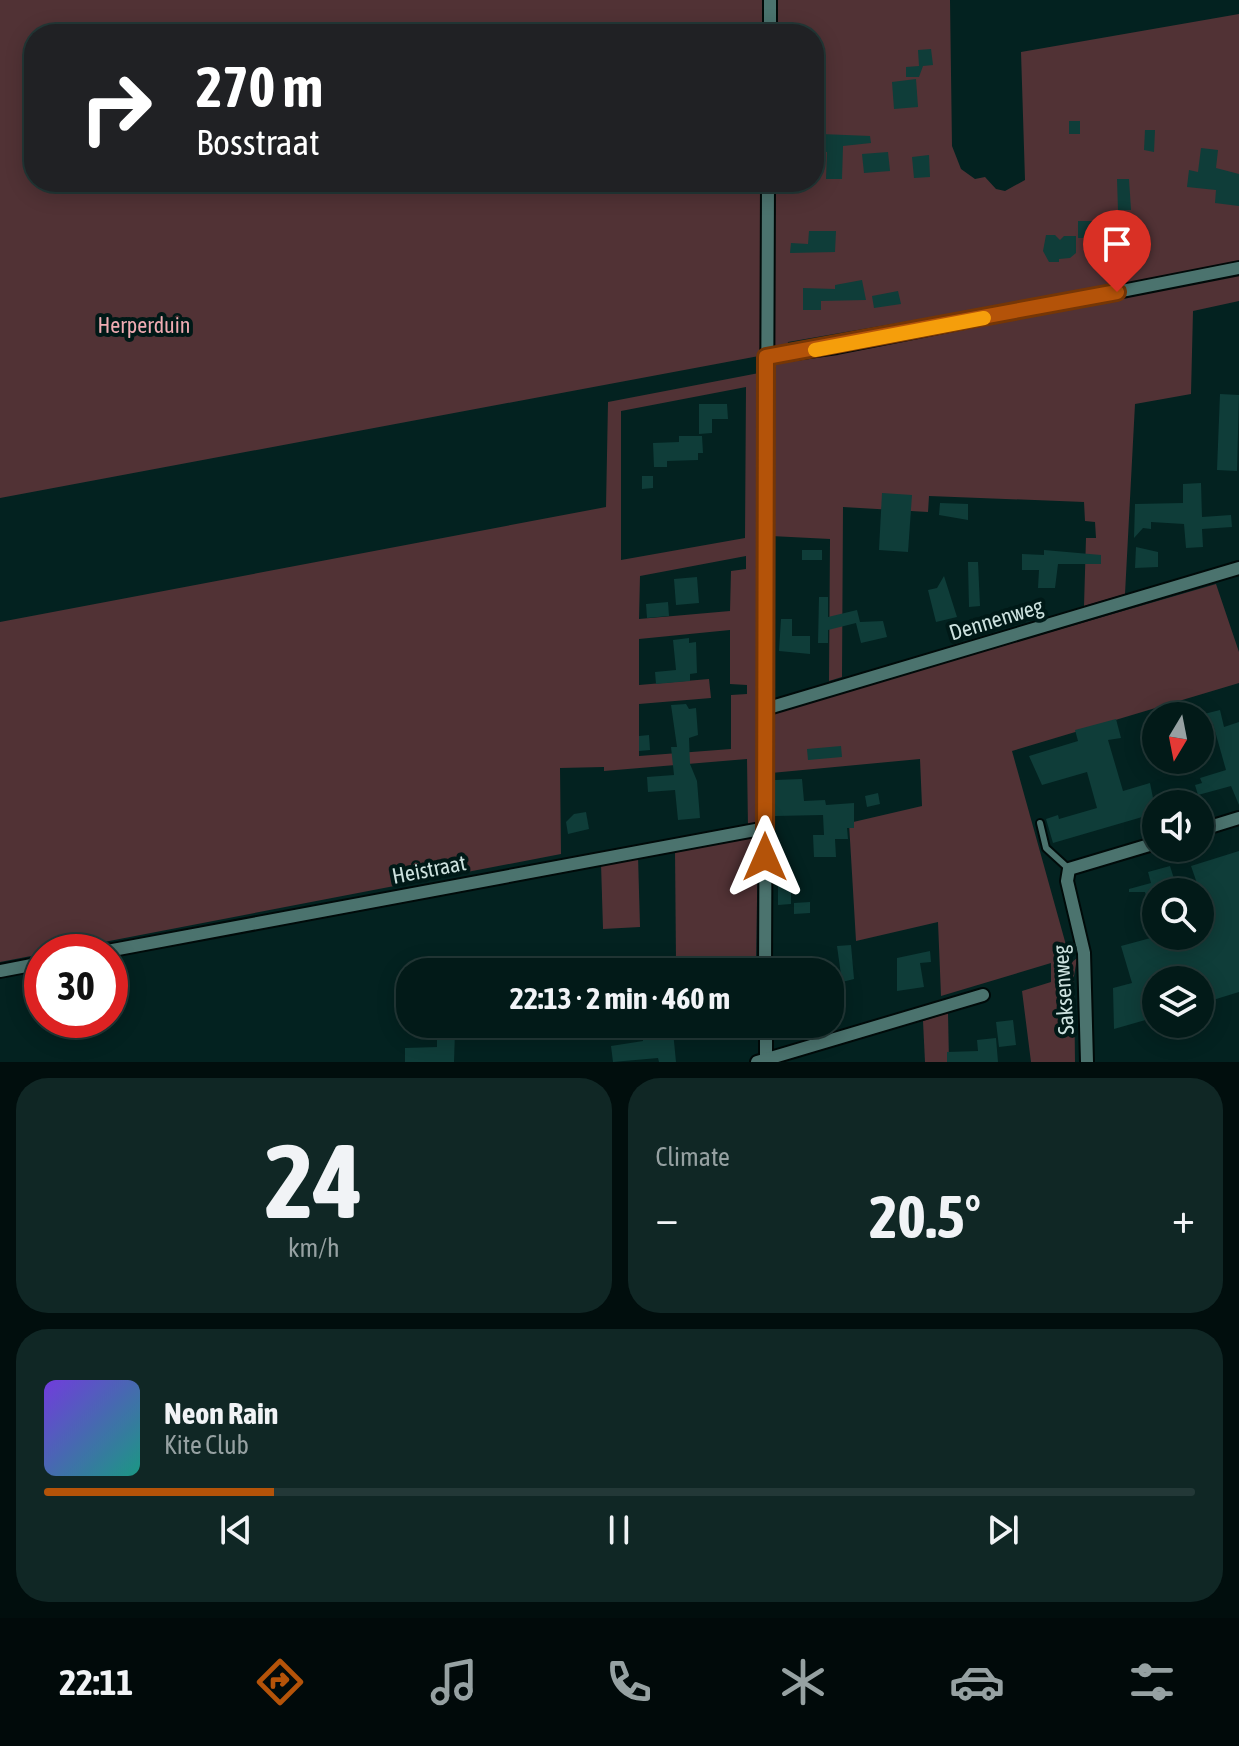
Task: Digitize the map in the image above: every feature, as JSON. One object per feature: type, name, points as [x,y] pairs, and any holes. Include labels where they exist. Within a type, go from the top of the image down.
[{"type":"street","points":[[770,0],[770,24]]},
{"type":"street","points":[[765,958],[768,192]]},
{"type":"street","points":[[766,357],[837,347],[1239,268]]},
{"type":"street","name":"Dennenweg","points":[[765,709],[1239,568]]},
{"type":"street","points":[[1214,826],[1239,818]]},
{"type":"street","name":"Heistraat","points":[[128,947],[617,853],[766,828]]},
{"type":"street","points":[[1069,869],[1142,847]]},
{"type":"street","name":"Saksenweg","points":[[1069,869],[1067,881],[1084,953],[1087,1062]]},
{"type":"street","points":[[0,971],[24,966]]},
{"type":"street","points":[[765,1038],[763,1061],[983,995]]},
{"type":"lane","points":[[1040,823],[1046,848],[1069,869]]},
{"type":"green space","name":"Herperduin","points":[[0,0],[950,0],[952,146],[961,169],[975,179],[985,177],[996,189],[1005,191],[1025,180],[1021,52],[1239,14],[1239,264],[951,318],[950,314],[788,342],[787,348],[772,351],[772,345],[760,347],[759,356],[0,498]]},
{"type":"green space","points":[[1239,274],[1239,301],[1193,311],[1191,394],[1135,404],[1125,594],[1084,606],[1086,538],[1096,538],[1095,522],[1085,521],[1084,502],[929,496],[928,512],[843,507],[842,677],[829,681],[830,539],[771,536],[771,363]]},
{"type":"green space","points":[[759,373],[760,826],[748,828],[747,759],[604,771],[604,767],[560,768],[561,854],[128,937],[128,934],[24,934],[24,957],[0,962],[0,622],[606,507],[608,402]],"holes":[[[746,387],[745,538],[621,560],[621,411]],[[746,556],[746,569],[731,571],[730,611],[639,619],[640,576]],[[730,630],[730,684],[747,685],[747,694],[731,695],[731,749],[639,756],[639,704],[711,698],[709,679],[639,685],[639,639]]]},
{"type":"green space","points":[[1216,584],[1239,652],[1239,683],[1176,702],[1142,702],[1142,712],[1012,751],[1071,963],[1077,958],[1074,976],[1075,1062],[1031,1062],[1022,991],[1051,982],[1051,963],[941,996],[938,922],[856,941],[849,823],[922,806],[920,759],[771,773],[771,713]]},
{"type":"green space","points":[[758,837],[756,958],[676,958],[675,849]]},
{"type":"green space","points":[[638,856],[640,927],[603,929],[601,863]]},
{"type":"green space","points":[[948,1013],[949,1062],[925,1062],[923,1021]]},
{"type":"building","points":[[931,49],[933,65],[923,66],[919,77],[906,77],[906,67],[919,66],[918,50]]},
{"type":"building","points":[[916,79],[918,107],[894,109],[892,82]]},
{"type":"building","points":[[1069,121],[1080,121],[1080,134],[1069,134]]},
{"type":"building","points":[[1145,130],[1155,130],[1154,152],[1144,150]]},
{"type":"building","points":[[824,134],[870,136],[871,143],[843,146],[842,179],[826,179],[827,152],[824,152]]},
{"type":"building","points":[[1201,148],[1218,150],[1216,168],[1239,174],[1239,206],[1215,203],[1216,190],[1187,187],[1189,170],[1198,172]]},
{"type":"building","points":[[888,152],[890,171],[864,173],[862,154]]},
{"type":"building","points":[[929,155],[930,177],[914,178],[912,157]]},
{"type":"building","points":[[1117,179],[1129,179],[1131,210],[1118,210]]},
{"type":"building","points":[[1078,221],[1092,221],[1092,238],[1078,238]]},
{"type":"building","points":[[809,231],[836,231],[835,252],[790,253],[791,243],[808,244]]},
{"type":"building","points":[[1046,235],[1055,235],[1060,240],[1064,236],[1076,236],[1076,253],[1070,258],[1059,259],[1059,262],[1049,262],[1043,251]]},
{"type":"building","points":[[862,280],[866,300],[821,301],[821,310],[803,310],[803,288],[835,289],[835,285]]},
{"type":"building","points":[[898,291],[901,304],[874,308],[872,296]]},
{"type":"building","points":[[1220,394],[1239,395],[1237,471],[1217,470]]},
{"type":"building","points":[[699,404],[727,404],[728,419],[712,419],[712,433],[699,434]]},
{"type":"building","points":[[679,436],[702,436],[703,453],[698,453],[698,460],[667,461],[667,467],[654,467],[653,443],[679,442]]},
{"type":"building","points":[[642,476],[653,476],[653,488],[642,489]]},
{"type":"building","points":[[1201,483],[1202,517],[1231,515],[1232,527],[1202,529],[1203,547],[1186,548],[1184,524],[1151,522],[1151,529],[1143,528],[1134,538],[1135,504],[1183,503],[1183,484]]},
{"type":"building","points":[[882,493],[912,495],[908,552],[879,550]]},
{"type":"building","points":[[940,503],[968,504],[968,520],[939,515]]},
{"type":"building","points":[[1136,547],[1158,552],[1158,567],[1135,568]]},
{"type":"building","points":[[802,550],[822,550],[822,560],[802,560]]},
{"type":"building","points":[[1044,550],[1101,555],[1101,564],[1058,564],[1055,588],[1038,588],[1039,570],[1022,570],[1022,554],[1044,555]]},
{"type":"building","points":[[968,562],[978,562],[980,606],[969,607]]},
{"type":"building","points":[[944,576],[957,617],[936,622],[928,590],[937,588]]},
{"type":"building","points":[[697,577],[699,603],[676,605],[674,579]]},
{"type":"building","points":[[819,597],[828,597],[828,617],[857,610],[860,622],[883,621],[887,637],[861,643],[856,623],[828,630],[828,643],[818,643]]},
{"type":"building","points":[[668,602],[669,616],[647,618],[646,604]]},
{"type":"building","points":[[781,619],[792,619],[792,636],[810,636],[810,654],[779,651]]},
{"type":"building","points":[[689,638],[689,643],[696,642],[697,673],[690,674],[690,681],[656,684],[655,672],[676,670],[673,640]]},
{"type":"building","points":[[686,704],[689,709],[696,708],[698,735],[689,738],[690,764],[697,781],[700,818],[678,820],[675,790],[648,792],[647,777],[674,775],[671,747],[677,747],[671,705]]},
{"type":"building","points":[[1220,710],[1224,727],[1239,722],[1239,805],[1231,786],[1214,791],[1196,790],[1195,785],[1202,783],[1200,778],[1226,770],[1214,728],[1214,712]]},
{"type":"building","points":[[1116,719],[1121,738],[1108,740],[1123,791],[1150,783],[1151,790],[1142,790],[1142,817],[1053,843],[1046,819],[1058,815],[1059,819],[1097,808],[1087,772],[1042,785],[1029,756],[1078,741],[1075,730]]},
{"type":"building","points":[[649,735],[650,750],[639,751],[639,736]]},
{"type":"building","points":[[841,746],[842,757],[808,760],[807,749]]},
{"type":"building","points":[[802,779],[804,801],[825,800],[826,805],[854,803],[854,828],[847,828],[848,839],[835,839],[836,857],[814,857],[813,835],[824,835],[823,815],[775,816],[775,780]]},
{"type":"building","points":[[878,793],[880,804],[867,807],[865,796]]},
{"type":"building","points":[[586,812],[589,829],[568,834],[566,822],[574,814]]},
{"type":"building","points":[[1239,851],[1239,992],[1214,1000],[1214,966],[1142,966],[1142,1021],[1114,1029],[1113,988],[1132,983],[1121,946],[1142,940],[1142,950],[1214,950],[1214,878],[1195,878],[1191,866],[1214,862],[1214,859]]},
{"type":"building","points":[[1170,866],[1174,878],[1150,878],[1148,872]]},
{"type":"building","points":[[1142,885],[1142,892],[1129,892],[1129,889]]},
{"type":"building","points":[[778,886],[791,886],[791,904],[778,905]]},
{"type":"building","points":[[810,902],[810,913],[794,914],[794,903]]},
{"type":"building","points":[[851,945],[854,979],[844,982],[844,958],[839,958],[837,946]]},
{"type":"building","points":[[930,951],[931,962],[920,963],[924,987],[897,991],[897,958]]},
{"type":"building","points":[[1013,1020],[1016,1045],[999,1047],[996,1022]]},
{"type":"building","points":[[437,1038],[455,1038],[454,1062],[405,1062],[405,1048],[437,1047]]},
{"type":"building","points":[[643,1038],[674,1038],[676,1062],[659,1062],[658,1058],[613,1062],[611,1046],[643,1041]]},
{"type":"building","points":[[996,1038],[998,1062],[947,1062],[947,1052],[978,1051],[977,1040]]},
{"type":"slow traffic","points":[[815,350],[984,318]]},
{"type":"route","points":[[765,857],[766,357],[837,347],[1117,292]]}]
